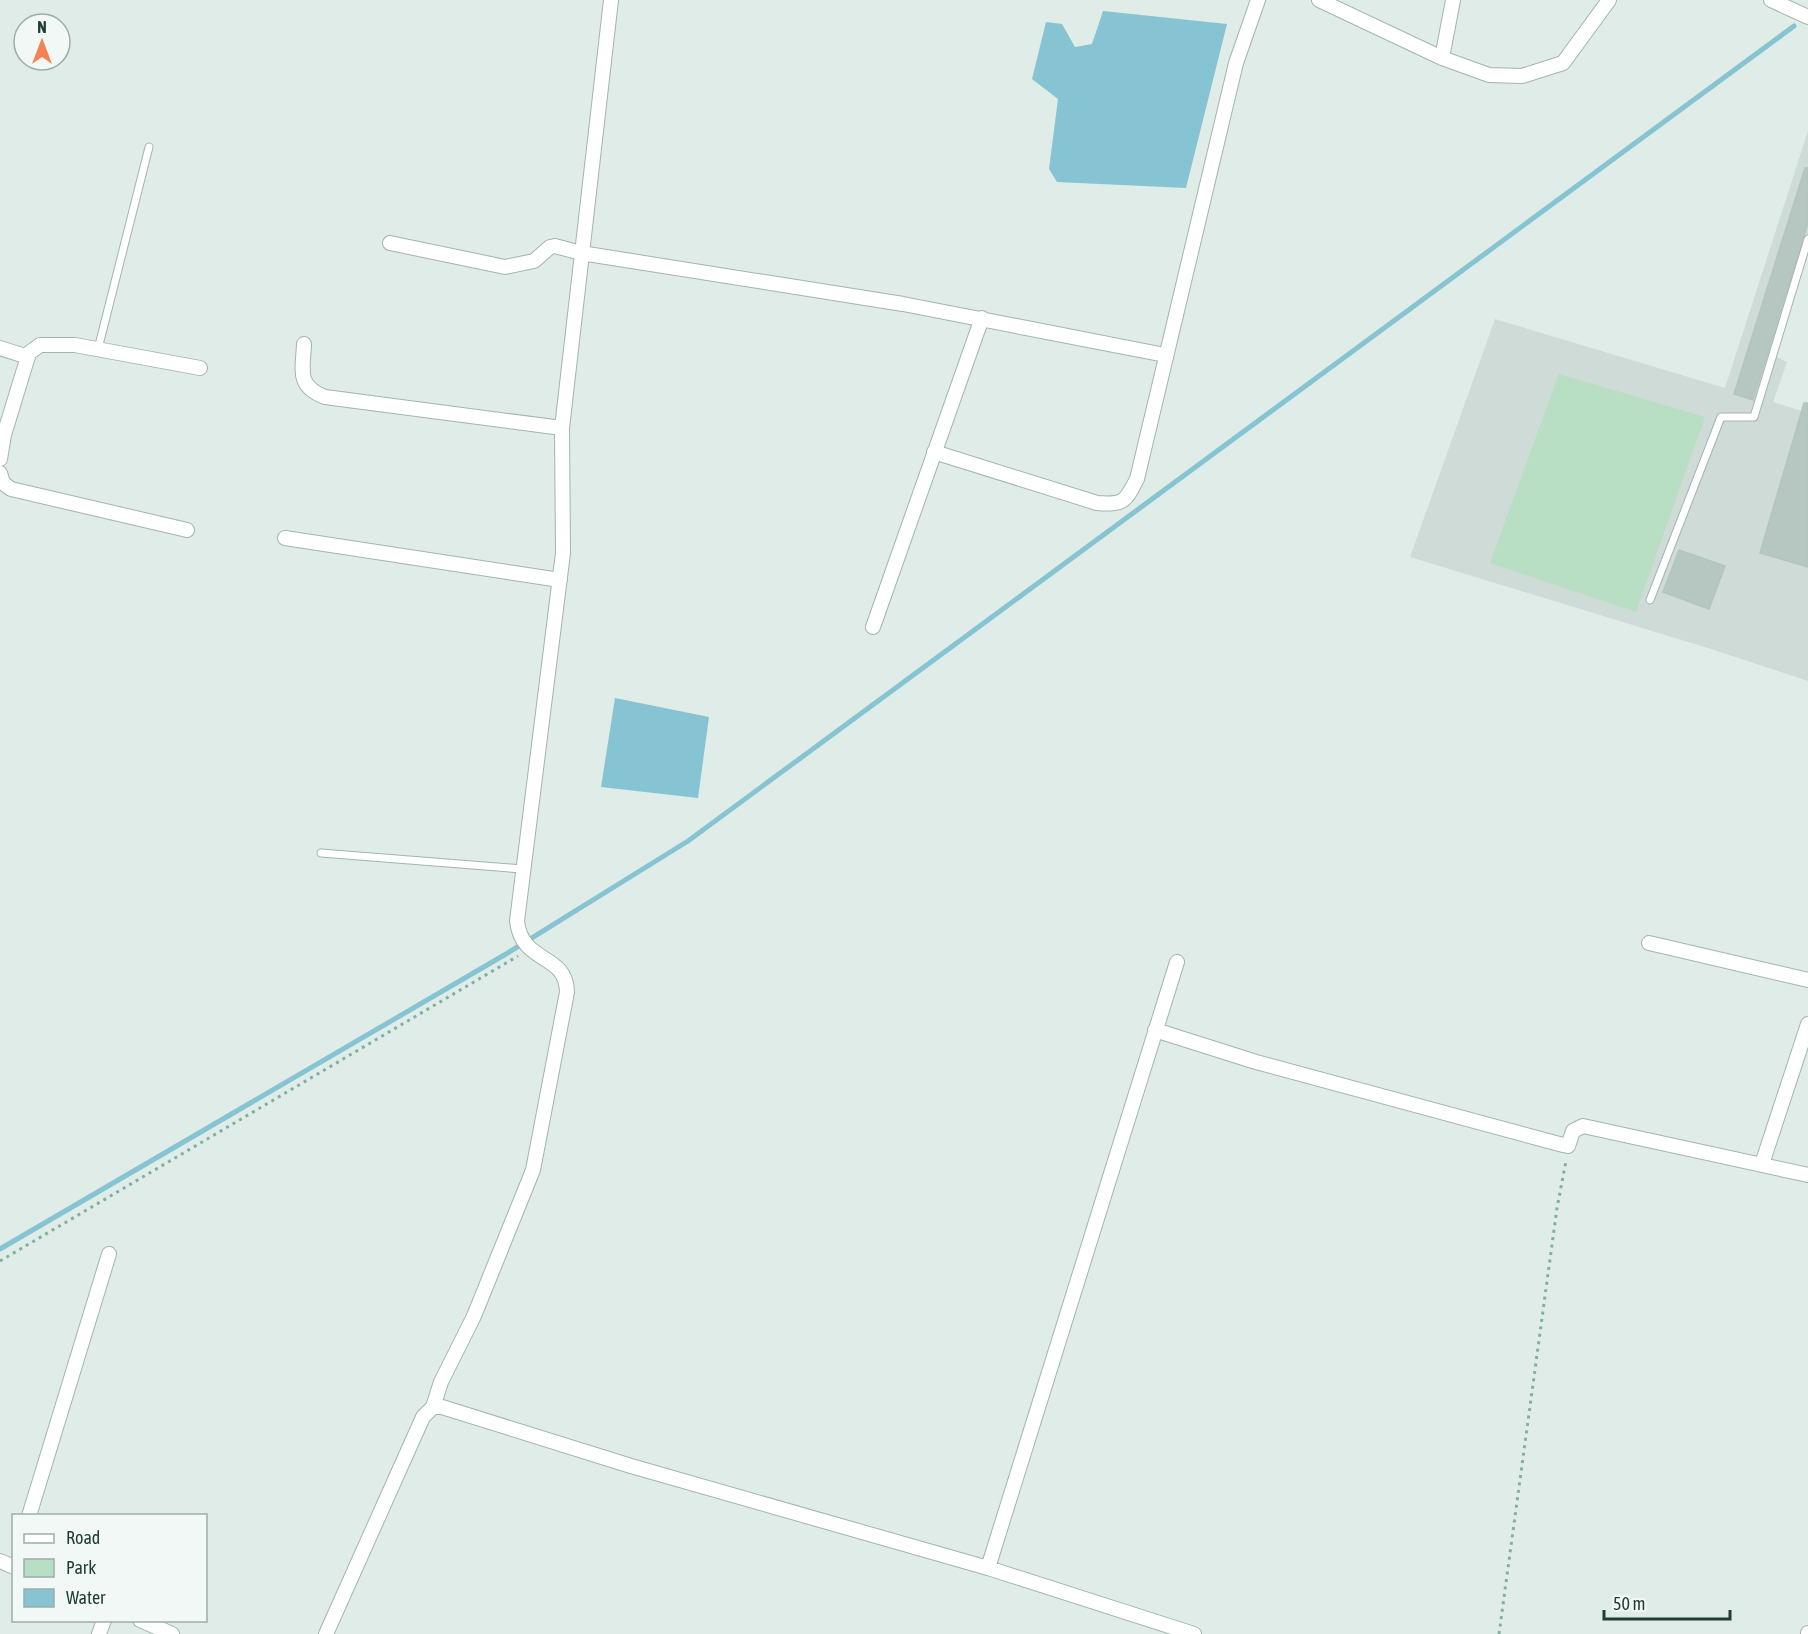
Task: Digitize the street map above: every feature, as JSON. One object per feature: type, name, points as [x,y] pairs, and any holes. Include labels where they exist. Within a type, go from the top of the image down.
[{"type":"street","points":[[326,1634],[423,1417],[433,1407],[441,1382],[474,1316],[522,1197],[538,1148],[567,992],[567,981],[561,970],[525,944],[517,921],[563,554],[562,428],[611,0]]},
{"type":"street","points":[[934,453],[1097,503],[1117,504],[1127,498],[1137,479],[1236,63],[1258,0]]},
{"type":"street","points":[[1319,0],[1443,58],[1489,75],[1522,76],[1538,73],[1563,63],[1609,0]]},
{"type":"street","points":[[1443,58],[1453,0]]},
{"type":"street","points":[[1771,0],[1805,11]]},
{"type":"street","points":[[390,243],[505,267],[534,261],[550,247],[555,246],[582,253],[982,318],[1166,355]]},
{"type":"street","points":[[873,627],[982,318]]},
{"type":"street","points":[[304,344],[304,383],[310,392],[325,397],[562,428]]},
{"type":"street","points":[[0,459],[4,435],[28,357],[33,348],[40,345],[75,345],[200,369]]},
{"type":"street","points":[[0,348],[28,357]]},
{"type":"street","points":[[0,473],[3,483],[11,489],[187,530]]},
{"type":"street","points":[[285,538],[560,580]]},
{"type":"street","points":[[1649,943],[1808,980]]},
{"type":"street","points":[[988,1568],[1177,962]]},
{"type":"street","points":[[1762,1164],[1808,1024]]},
{"type":"street","points":[[1155,1030],[1256,1062],[1569,1146],[1573,1131],[1583,1126],[1808,1175]]},
{"type":"street","points":[[29,1514],[109,1254]]},
{"type":"street","points":[[433,1407],[442,1407],[631,1466],[988,1568],[1194,1634]]},
{"type":"street","points":[[145,1622],[172,1634]]},
{"type":"lane","points":[[98,349],[149,147]]},
{"type":"lane","points":[[1650,600],[1721,417],[1754,417],[1808,239]]},
{"type":"lane","points":[[321,853],[522,869]]},
{"type":"path","points":[[0,1261],[525,944]]},
{"type":"path","points":[[1499,1634],[1557,1208],[1569,1146]]},
{"type":"shaded area","points":[[1808,131],[1808,247],[1775,356],[1787,362],[1773,402],[1808,413],[1808,681],[1410,557],[1495,319],[1725,388]]},
{"type":"green space","points":[[1559,374],[1705,417],[1636,612],[1490,563]]},
{"type":"water","points":[[1103,11],[1227,24],[1186,188],[1057,182],[1049,169],[1058,99],[1032,79],[1046,22],[1062,24],[1075,47],[1092,44]]},
{"type":"water","points":[[615,698],[709,717],[698,798],[601,787]]},
{"type":"building","points":[[1805,168],[1808,168],[1808,223],[1753,400],[1734,394]]},
{"type":"building","points":[[1804,403],[1808,403],[1808,567],[1760,553]]},
{"type":"building","points":[[1679,550],[1725,566],[1709,609],[1663,592]]},
{"type":"waterway","points":[[0,1249],[506,954],[688,841],[1794,26]]}]
